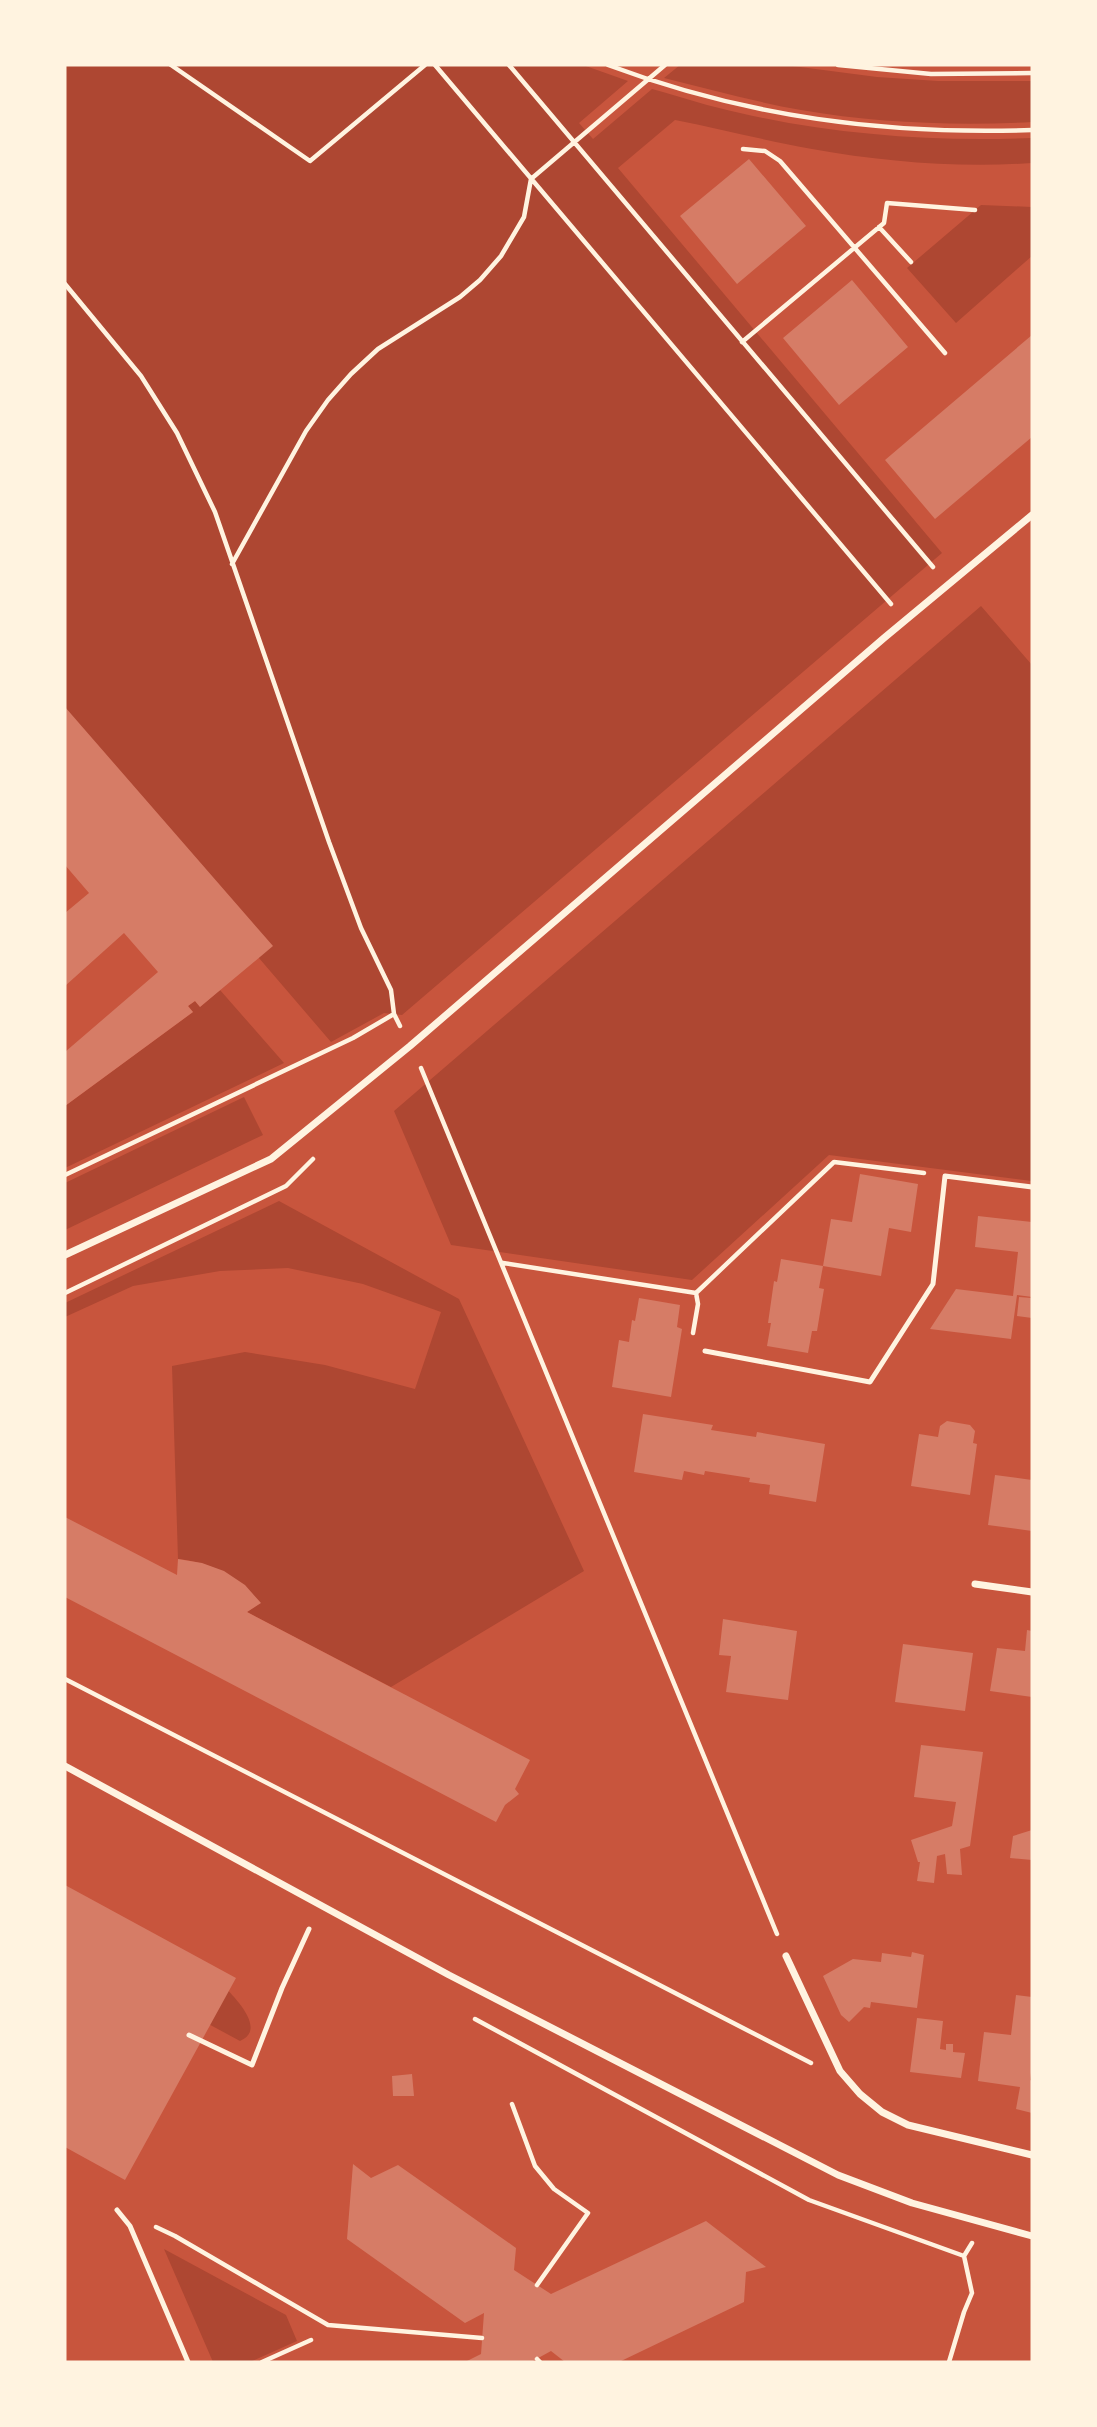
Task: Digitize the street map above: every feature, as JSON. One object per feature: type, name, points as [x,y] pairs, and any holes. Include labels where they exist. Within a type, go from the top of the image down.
[{"type":"street","points":[[65,1255],[271,1159],[410,1046],[905,620],[1032,515]]},
{"type":"street","points":[[975,1584],[1032,1592]]},
{"type":"street","points":[[65,1766],[427,1964],[838,2175],[912,2203],[1032,2236]]},
{"type":"street","points":[[786,1956],[840,2071],[860,2094],[882,2112],[908,2125],[1032,2155]]},
{"type":"lane","points":[[705,1351],[870,1382],[933,1284],[945,1176],[1032,1187]]},
{"type":"lane","points":[[190,2035],[252,2065],[309,1929]]},
{"type":"lane","points":[[117,2210],[130,2226],[188,2362]]},
{"type":"path","points":[[171,65],[310,161],[425,65]]},
{"type":"path","points":[[435,65],[905,620]]},
{"type":"path","points":[[509,65],[948,586]]},
{"type":"path","points":[[608,65],[738,106],[835,122],[931,130],[1032,130]]},
{"type":"path","points":[[232,564],[306,431],[328,400],[378,349],[460,297],[480,280],[501,256],[524,217],[531,179],[665,65]]},
{"type":"path","points":[[838,65],[931,74],[1032,73]]},
{"type":"path","points":[[970,65],[970,74]]},
{"type":"path","points":[[743,149],[765,151],[780,161],[945,353]]},
{"type":"path","points":[[742,342],[884,223],[887,203],[975,210]]},
{"type":"path","points":[[879,227],[911,262]]},
{"type":"path","points":[[65,285],[141,376],[177,433],[215,512],[360,928],[391,990],[394,1014],[432,1090],[786,1956]]},
{"type":"path","points":[[65,1175],[353,1038],[394,1014]]},
{"type":"path","points":[[696,1293],[834,1162],[945,1176]]},
{"type":"path","points":[[503,1263],[696,1293]]},
{"type":"path","points":[[696,1293],[698,1304],[691,1347],[705,1351]]},
{"type":"path","points":[[65,1679],[810,2064],[831,2053]]},
{"type":"path","points":[[512,2104],[535,2166],[554,2189],[588,2213],[537,2285]]},
{"type":"path","points":[[117,2210],[175,2236],[328,2325],[482,2338]]},
{"type":"path","points":[[949,2362],[972,2293],[964,2256],[984,2224]]},
{"type":"path","points":[[262,2362],[310,2340]]},
{"type":"shaded area","points":[[65,65],[583,65],[628,81],[579,123],[593,139],[652,89],[776,121],[848,132],[922,138],[1032,138],[1032,163],[950,164],[839,154],[675,120],[618,168],[942,553],[402,1015],[384,1013],[331,1042],[65,732]]},
{"type":"shaded area","points":[[680,65],[785,65],[877,77],[938,81],[1032,81],[1032,122],[916,122],[801,110],[664,78]]},
{"type":"shaded area","points":[[981,205],[1032,207],[1032,256],[956,323],[907,268]]},
{"type":"shaded area","points":[[981,606],[1032,665],[1032,1181],[829,1155],[692,1280],[451,1245],[394,1111]]},
{"type":"shaded area","points":[[220,990],[284,1063],[65,1168],[65,1106],[193,1012],[188,1006],[195,1001],[200,1007]]},
{"type":"shaded area","points":[[244,1097],[263,1135],[65,1230],[65,1183]]},
{"type":"shaded area","points":[[279,1201],[459,1299],[584,1571],[391,1687],[247,1612],[260,1603],[234,1578],[202,1564],[178,1559],[172,1366],[245,1352],[325,1365],[415,1389],[441,1312],[363,1284],[288,1268],[220,1271],[133,1286],[65,1317],[65,1303]]},
{"type":"shaded area","points":[[222,1984],[240,2004],[250,2021],[248,2036],[240,2041],[190,2014]]},
{"type":"shaded area","points":[[164,2249],[286,2315],[297,2341],[250,2362],[213,2362]]},
{"type":"building","points":[[749,159],[806,226],[737,284],[680,216]]},
{"type":"building","points":[[852,280],[908,347],[839,405],[783,338]]},
{"type":"building","points":[[1032,335],[1032,437],[935,519],[885,460]]},
{"type":"building","points":[[65,707],[273,946],[200,1007],[195,1001],[188,1006],[193,1012],[65,1106],[65,1052],[158,972],[124,933],[65,986],[65,913],[89,893],[65,865]]},
{"type":"building","points":[[860,1174],[918,1184],[911,1232],[889,1228],[881,1276],[823,1266],[831,1219],[852,1222]]},
{"type":"building","points":[[978,1216],[1032,1222],[1032,1297],[1017,1295],[1011,1339],[930,1329],[956,1289],[1013,1296],[1018,1252],[975,1247]]},
{"type":"building","points":[[781,1259],[823,1266],[819,1288],[824,1289],[817,1331],[812,1331],[808,1353],[767,1346],[774,1281],[777,1282]]},
{"type":"building","points":[[1019,1297],[1032,1298],[1032,1318],[1017,1316]]},
{"type":"building","points":[[639,1298],[680,1305],[677,1327],[682,1329],[671,1397],[612,1387],[619,1340],[629,1342]]},
{"type":"building","points":[[643,1414],[713,1425],[711,1430],[756,1437],[757,1432],[825,1444],[816,1502],[769,1494],[770,1485],[749,1482],[750,1478],[705,1471],[704,1475],[684,1471],[682,1480],[634,1472]]},
{"type":"building","points":[[947,1421],[970,1425],[975,1431],[973,1443],[977,1444],[970,1495],[911,1486],[919,1434],[938,1437],[940,1426]]},
{"type":"building","points":[[995,1475],[1032,1480],[1032,1531],[988,1525]]},
{"type":"building","points":[[65,1517],[177,1575],[178,1559],[202,1563],[224,1571],[245,1585],[261,1603],[247,1612],[530,1760],[515,1789],[519,1794],[505,1805],[496,1822],[65,1597]]},
{"type":"building","points":[[723,1619],[797,1631],[788,1700],[726,1692],[731,1656],[719,1655]]},
{"type":"building","points":[[1027,1630],[1032,1631],[1032,1697],[990,1691],[997,1648],[1025,1651]]},
{"type":"building","points":[[903,1644],[973,1653],[965,1711],[895,1702]]},
{"type":"building","points":[[921,1745],[983,1752],[970,1846],[960,1849],[962,1875],[947,1874],[945,1854],[937,1856],[934,1883],[917,1881],[920,1862],[911,1840],[952,1826],[956,1802],[914,1797]]},
{"type":"building","points":[[1032,1830],[1032,1860],[1010,1858],[1013,1836]]},
{"type":"building","points":[[65,1885],[236,1978],[125,2180],[65,2147]]},
{"type":"building","points":[[912,1952],[924,1955],[917,2008],[871,2002],[870,2008],[864,2007],[849,2022],[841,2015],[823,1976],[853,1959],[881,1962],[882,1953],[911,1957]]},
{"type":"building","points":[[1016,1995],[1032,1997],[1032,2113],[1016,2109],[1020,2087],[978,2081],[984,2032],[1011,2035]]},
{"type":"building","points":[[917,2018],[943,2021],[940,2049],[946,2050],[946,2044],[953,2044],[953,2052],[965,2053],[961,2078],[910,2072]]},
{"type":"building","points":[[412,2074],[414,2096],[393,2096],[392,2076]]},
{"type":"building","points":[[353,2164],[371,2178],[398,2165],[516,2248],[514,2270],[551,2294],[706,2221],[766,2267],[746,2272],[744,2302],[619,2362],[565,2362],[551,2351],[531,2362],[465,2362],[481,2354],[484,2313],[465,2323],[347,2239]]}]
